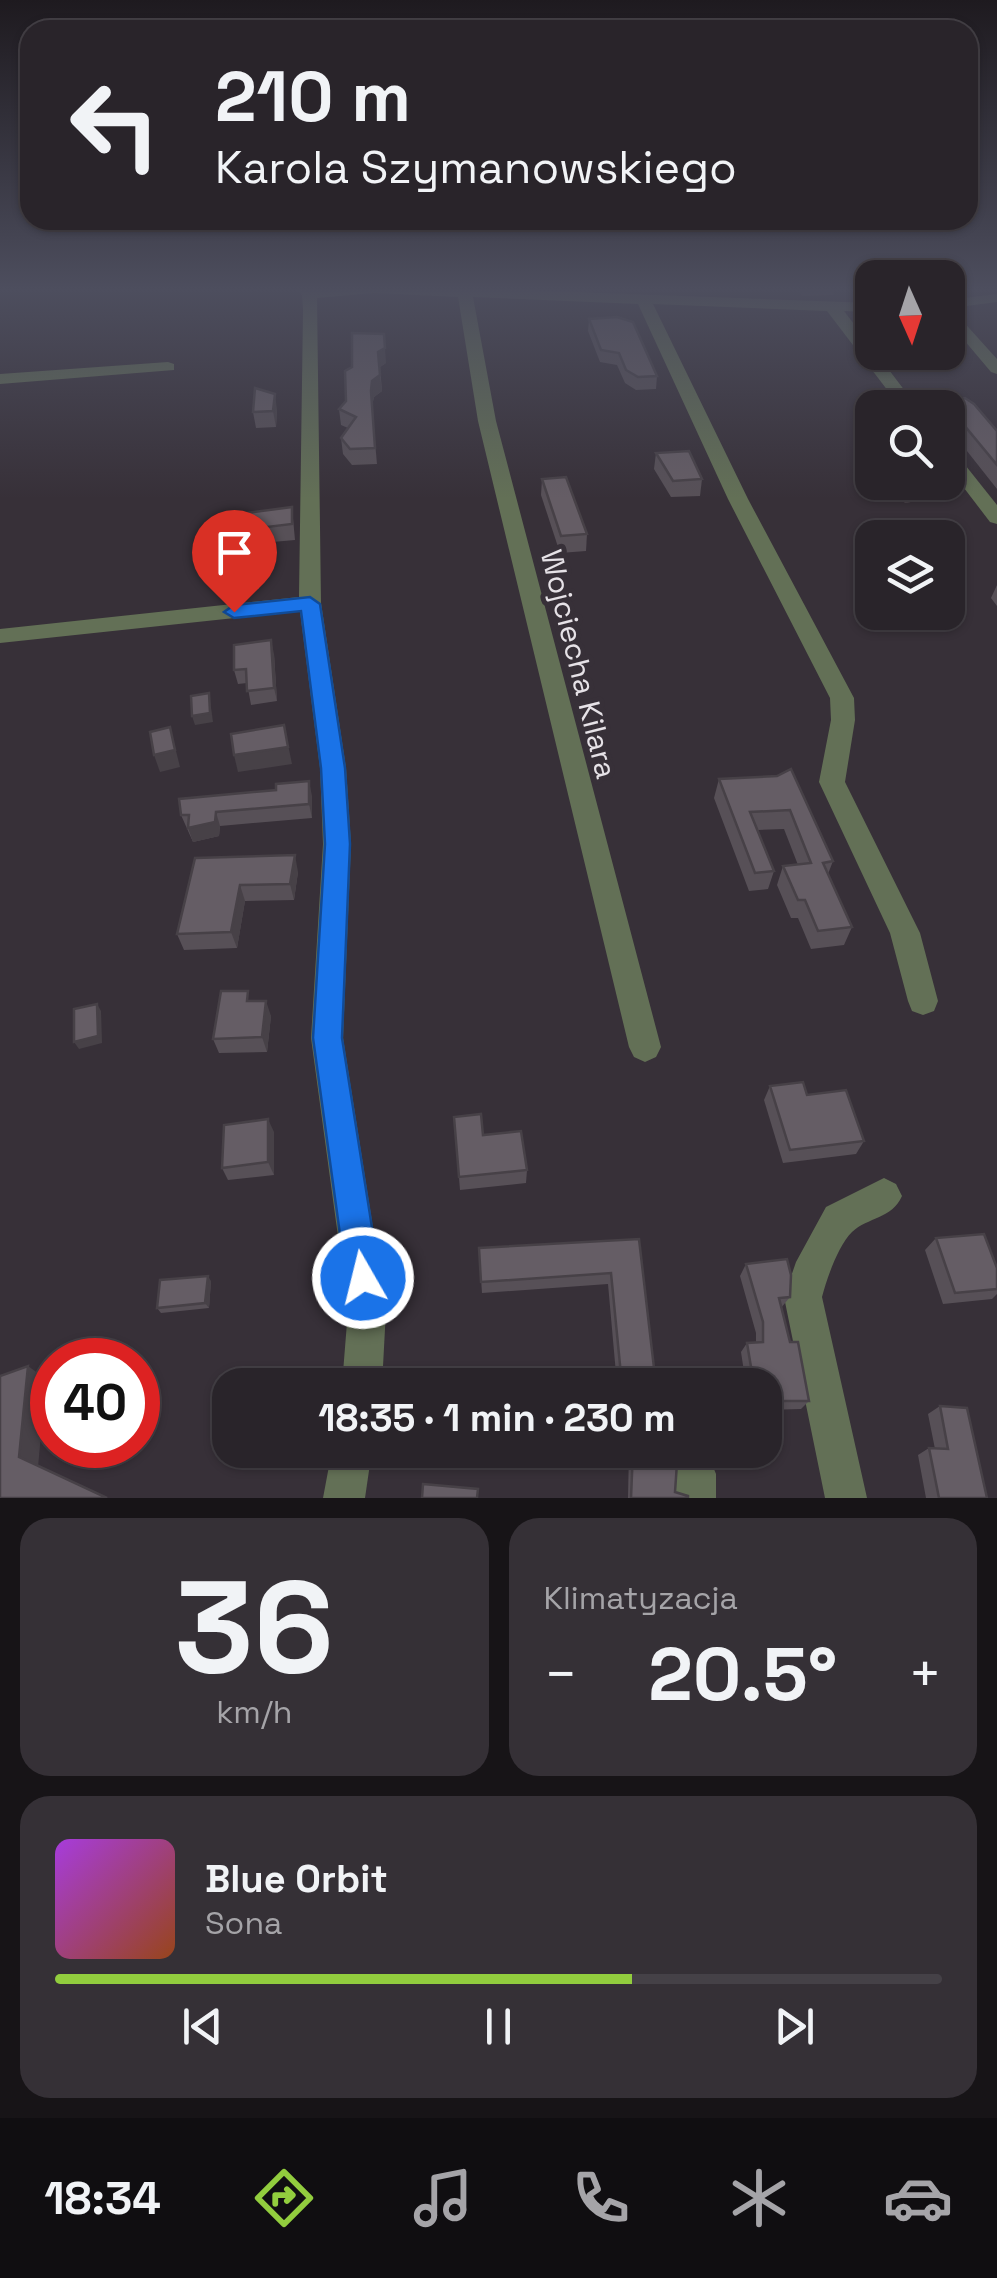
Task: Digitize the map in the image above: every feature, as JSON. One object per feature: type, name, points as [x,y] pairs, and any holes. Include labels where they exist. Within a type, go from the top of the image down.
[{"type":"street","points":[[307,359],[310,604],[333,768],[337,844],[327,1038],[367,1310],[363,1368]]},
{"type":"street","name":"Wojciecha Kilara","points":[[477,359],[487,422],[645,1047]]},
{"type":"street","points":[[672,359],[738,499],[842,698],[846,714],[831,758],[832,782],[905,933],[922,1001]]},
{"type":"street","points":[[872,359],[896,390]]},
{"type":"street","points":[[0,379],[168,367]]},
{"type":"street","points":[[965,477],[997,518]]},
{"type":"street","points":[[0,636],[310,604]]},
{"type":"street","points":[[846,1498],[802,1297],[809,1275],[839,1220],[884,1196]]},
{"type":"street","points":[[344,1498],[349,1468]]},
{"type":"building","points":[[352,359],[379,359],[380,375],[372,381],[371,391],[375,448],[350,449],[341,438],[356,417],[339,409],[346,401],[345,371],[352,367]]},
{"type":"building","points":[[621,359],[649,359],[657,376],[638,377],[626,370]]},
{"type":"building","points":[[255,388],[275,394],[273,411],[253,412]]},
{"type":"building","points":[[965,398],[997,431],[997,465],[965,426]]},
{"type":"building","points":[[689,451],[702,479],[673,481],[656,453]]},
{"type":"building","points":[[566,477],[587,534],[561,536],[542,479]]},
{"type":"building","points":[[292,507],[292,524],[258,528],[256,573],[219,576],[221,540],[231,539],[232,515]]},
{"type":"building","points":[[271,640],[274,688],[247,691],[246,669],[234,670],[234,645]]},
{"type":"building","points":[[209,693],[210,713],[192,716],[191,696]]},
{"type":"building","points":[[284,725],[288,747],[234,755],[231,734]]},
{"type":"building","points":[[170,727],[175,750],[154,755],[150,732]]},
{"type":"building","points":[[791,769],[833,861],[823,863],[852,927],[818,931],[805,900],[798,900],[783,866],[811,863],[790,810],[750,812],[774,871],[755,873],[719,779],[777,776]]},
{"type":"building","points":[[309,781],[309,804],[216,812],[215,822],[188,828],[189,815],[181,815],[179,799],[276,790],[276,784]]},
{"type":"building","points":[[295,855],[290,884],[240,885],[231,932],[177,934],[195,858]]},
{"type":"building","points":[[221,991],[248,991],[247,1001],[266,1001],[262,1037],[213,1039]]},
{"type":"building","points":[[97,1004],[98,1036],[74,1042],[74,1009]]},
{"type":"building","points":[[803,1082],[807,1095],[846,1090],[864,1141],[790,1150],[770,1086]]},
{"type":"building","points":[[481,1114],[483,1135],[521,1131],[527,1170],[459,1177],[454,1117]]},
{"type":"building","points":[[268,1119],[268,1162],[222,1168],[224,1125]]},
{"type":"building","points":[[984,1234],[997,1268],[997,1289],[955,1293],[936,1238]]},
{"type":"building","points":[[639,1239],[654,1368],[620,1368],[611,1273],[481,1282],[479,1248]]},
{"type":"building","points":[[787,1259],[790,1297],[779,1298],[790,1342],[798,1342],[809,1401],[782,1401],[782,1368],[751,1368],[747,1343],[763,1342],[763,1322],[746,1264]]},
{"type":"building","points":[[208,1276],[205,1303],[157,1308],[160,1280]]},
{"type":"building","points":[[28,1366],[19,1457],[30,1462],[30,1468],[43,1468],[107,1498],[0,1498],[0,1376]]},
{"type":"building","points":[[940,1406],[967,1408],[987,1498],[939,1498],[929,1448],[948,1449]]},
{"type":"building","points":[[632,1468],[677,1468],[675,1492],[688,1496],[688,1498],[631,1498]]},
{"type":"building","points":[[423,1484],[478,1489],[477,1498],[422,1498]]},
{"type":"route","points":[[234,612],[310,604],[333,768],[337,844],[327,1038],[363,1278]]}]
